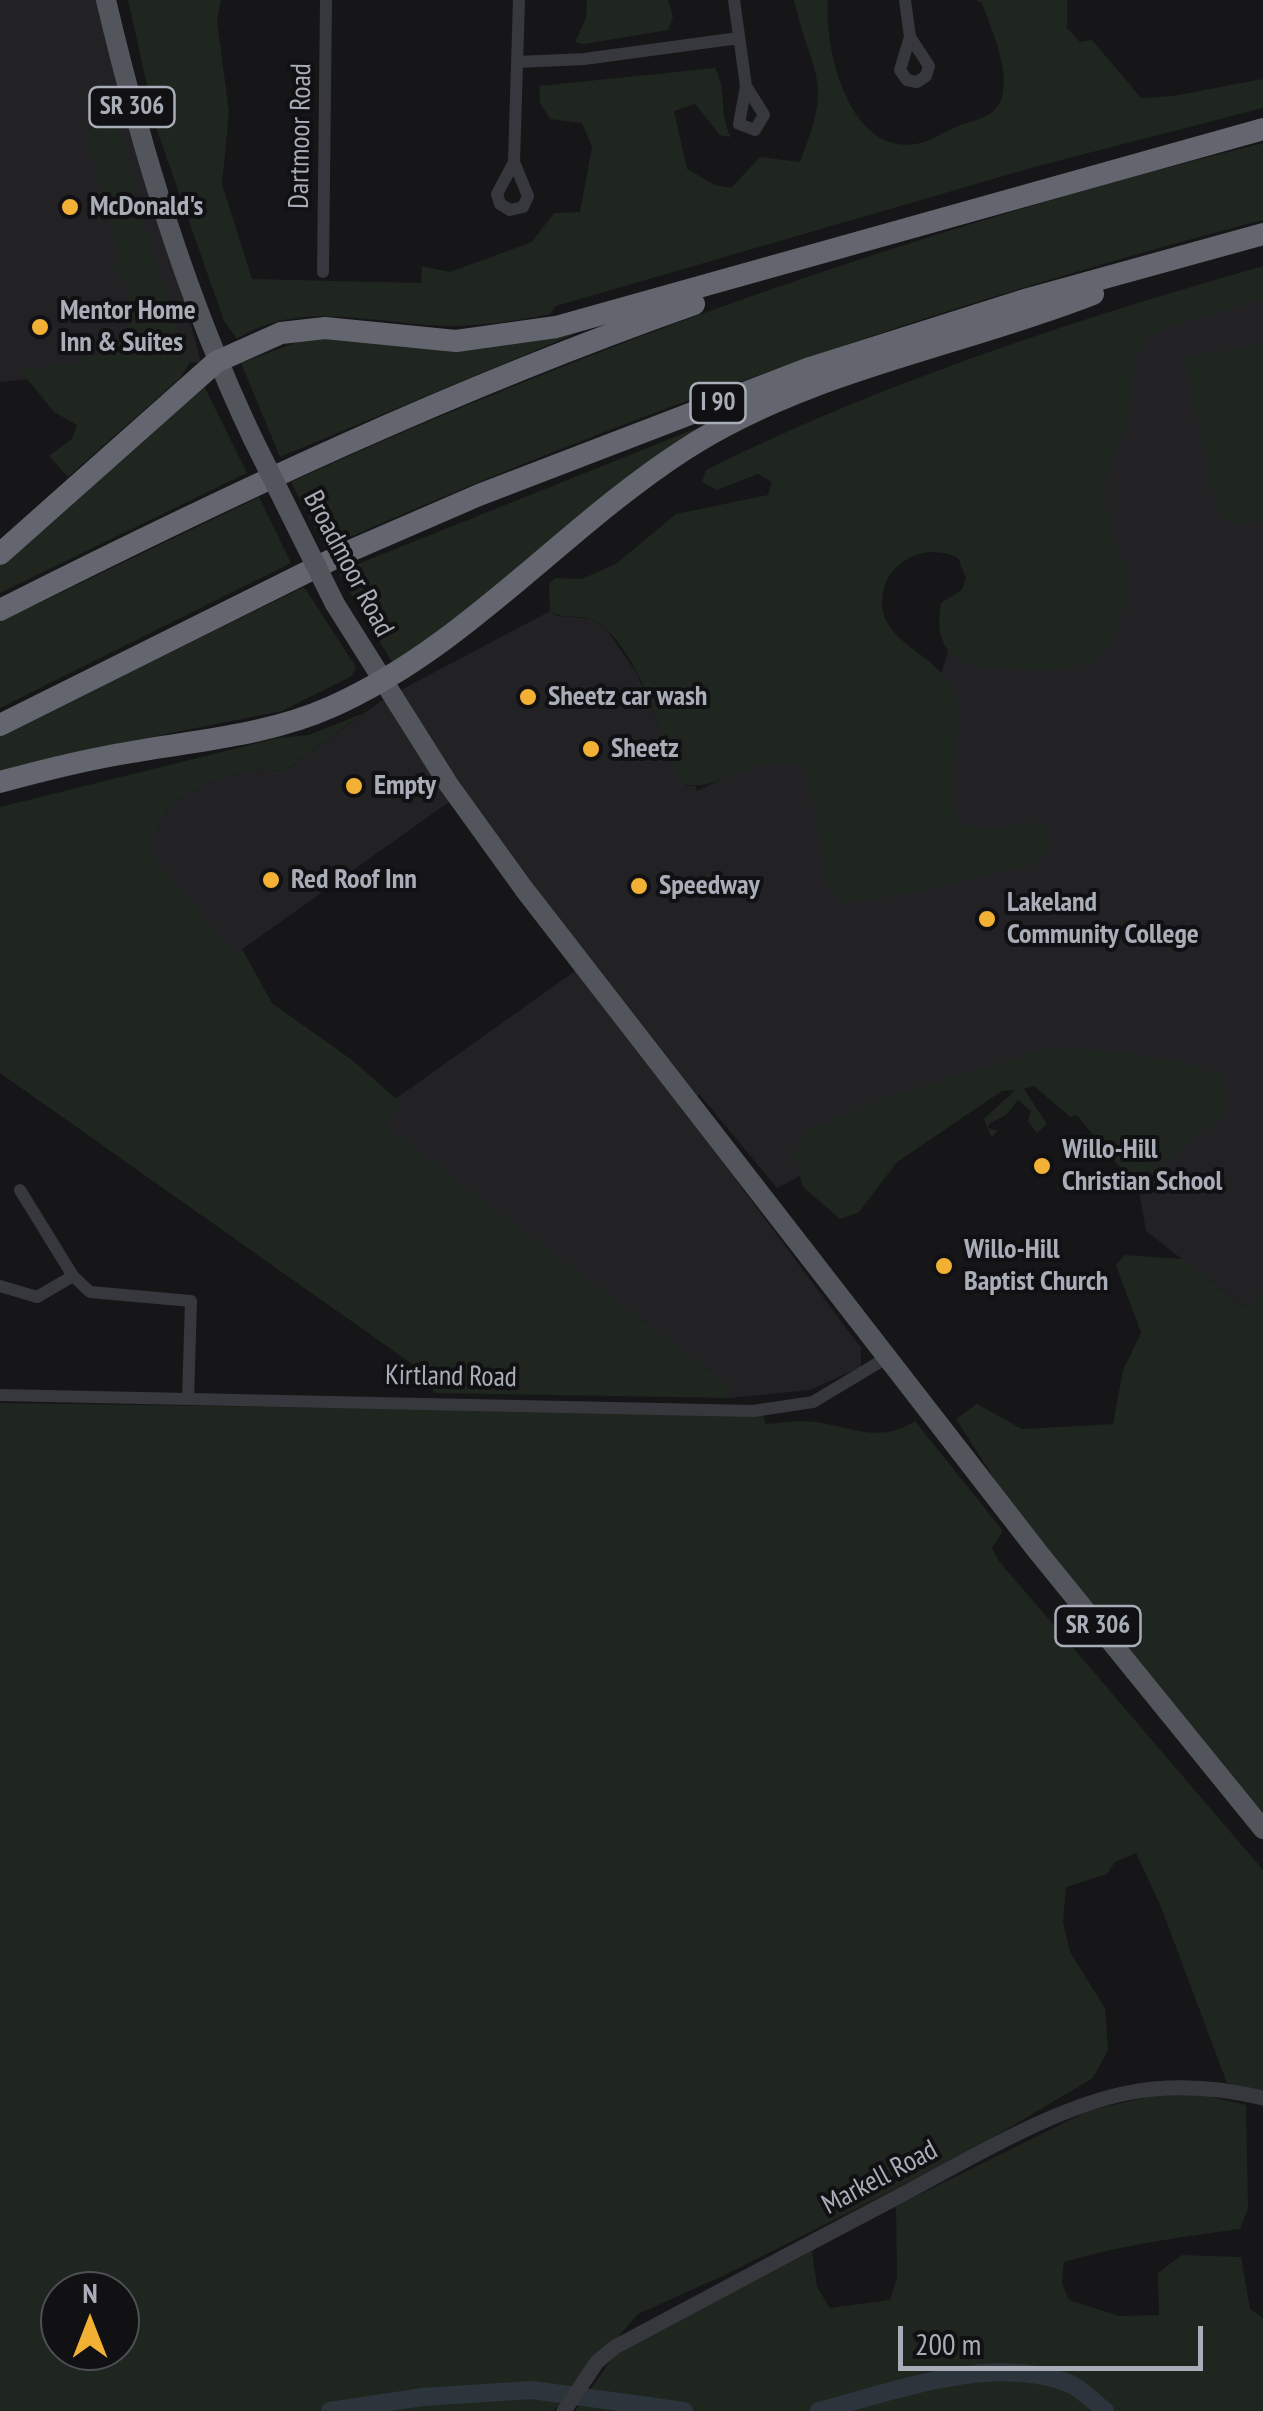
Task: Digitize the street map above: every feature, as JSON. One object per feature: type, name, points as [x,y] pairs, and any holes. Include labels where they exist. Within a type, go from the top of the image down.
[{"type":"highway","points":[[0,554],[216,362],[294,329],[456,341],[556,327],[1263,129]]},
{"type":"highway","points":[[0,610],[216,504],[442,402],[606,334],[947,215]]},
{"type":"highway","name":"I 90","points":[[0,725],[343,554],[479,495],[807,369],[1028,299],[1263,234]]},
{"type":"highway","points":[[0,782],[48,768],[282,726],[333,706],[450,636],[622,495],[715,432],[816,386],[1043,314],[1202,252]]},
{"type":"main road","name":"Broadmoor Road","points":[[106,0],[163,213],[216,362],[335,604],[379,679],[524,889],[888,1357]]},
{"type":"main road","name":"SR 306","points":[[888,1357],[1038,1552],[1263,1828]]},
{"type":"street","name":"Dartmoor Road","points":[[323,272],[326,0]]},
{"type":"street","points":[[514,162],[519,0]]},
{"type":"street","points":[[734,0],[746,86]]},
{"type":"street","points":[[905,0],[910,37]]},
{"type":"street","points":[[517,62],[584,59],[739,38]]},
{"type":"street","points":[[20,1190],[73,1276],[102,1296],[191,1301],[188,1399]]},
{"type":"street","points":[[0,1286],[36,1298],[73,1276]]},
{"type":"street","name":"Kirtland Road","points":[[0,1395],[753,1411],[813,1402],[888,1357]]},
{"type":"street","name":"Markell Road","points":[[564,2411],[587,2376],[615,2346],[965,2161],[1083,2106],[1124,2094],[1169,2088],[1201,2087],[1263,2098]]},
{"type":"shaded area","points":[[0,0],[103,0],[201,362],[0,382]]},
{"type":"shaded area","points":[[128,0],[221,0],[217,21],[229,112],[222,184],[252,279],[421,283],[422,266],[450,272],[532,242],[554,213],[580,212],[592,147],[582,123],[550,119],[540,103],[539,86],[715,68],[731,137],[720,135],[695,104],[674,111],[687,169],[715,185],[731,188],[760,157],[800,162],[818,95],[794,0],[828,0],[831,45],[845,95],[873,133],[893,143],[927,141],[986,116],[997,107],[1004,81],[1001,58],[982,3],[975,0],[1067,0],[1067,28],[1080,42],[1092,40],[1141,98],[1263,79],[1263,108],[1038,166],[556,306],[550,314],[449,326],[313,317],[262,327],[237,339],[224,321],[157,130]]},
{"type":"shaded area","points":[[587,0],[668,0],[673,17],[668,30],[584,44],[575,42],[586,18]]},
{"type":"shaded area","points":[[107,121],[121,129],[138,206],[189,364],[180,378],[68,477],[49,456],[72,439],[77,425],[54,412],[18,368],[50,370],[51,363],[79,364],[80,359],[108,354],[108,348],[127,349],[130,291],[113,268],[119,258],[87,137],[80,135]]},
{"type":"shaded area","points":[[1263,143],[1263,220],[1023,288],[787,365],[555,452],[325,548],[291,482],[528,380],[769,290],[1015,211]]},
{"type":"shaded area","points":[[1263,266],[1263,299],[1171,327],[1148,339],[1138,354],[1128,421],[1108,470],[1105,490],[1127,591],[1115,632],[1099,655],[1077,667],[1047,670],[977,666],[951,653],[939,625],[941,603],[962,590],[966,578],[958,558],[948,554],[936,552],[909,558],[891,573],[884,588],[882,607],[887,622],[949,681],[956,697],[957,817],[963,824],[982,829],[1047,823],[1049,847],[1040,861],[881,899],[845,902],[828,886],[809,779],[797,766],[783,761],[766,763],[712,783],[679,782],[647,694],[624,650],[595,621],[550,611],[549,584],[555,578],[582,579],[616,564],[676,514],[768,495],[772,482],[758,474],[717,490],[702,482],[706,470],[841,409],[980,355]]},
{"type":"shaded area","name":"Lakeland Community College","points":[[1263,298],[1263,1323],[1146,1231],[1139,1191],[1030,1057],[777,1188],[699,1094],[684,1110],[861,1348],[861,1367],[810,1390],[731,1398],[729,1386],[384,1126],[400,1104],[395,1099],[575,971],[449,802],[234,955],[146,848],[168,806],[208,782],[253,769],[284,771],[384,699],[550,611],[558,616],[592,619],[606,629],[636,672],[687,786],[696,786],[697,791],[941,675],[995,485],[1112,335]]},
{"type":"shaded area","points":[[577,333],[280,457],[241,363],[308,338]]},
{"type":"shaded area","points":[[1263,343],[1263,520],[1237,526],[1218,514],[1184,358]]},
{"type":"shaded area","points":[[204,386],[247,473],[0,593],[0,563]]},
{"type":"shaded area","points":[[727,416],[477,607],[392,662],[338,572]]},
{"type":"shaded area","points":[[259,497],[291,563],[0,708],[0,622]]},
{"type":"shaded area","points":[[304,587],[356,667],[352,676],[282,711],[151,737],[0,775],[0,736]]},
{"type":"shaded area","points":[[364,713],[284,771],[253,769],[208,782],[168,806],[146,848],[234,954],[242,949],[272,1003],[352,1060],[401,1103],[385,1126],[729,1386],[731,1398],[434,1393],[429,1376],[0,1073],[0,807],[278,738],[309,735]]},
{"type":"shaded area","points":[[1049,1048],[1137,1054],[1223,1076],[1227,1112],[1141,1180],[1122,1170],[1077,1115],[1070,1117],[1034,1086],[1024,1089],[1047,1124],[1037,1133],[1028,1121],[1031,1111],[1018,1100],[1007,1114],[989,1124],[988,1128],[998,1131],[991,1137],[984,1119],[1015,1090],[1002,1091],[897,1162],[859,1212],[840,1219],[803,1187],[794,1155],[804,1132],[879,1100]]},
{"type":"shaded area","points":[[1125,1255],[1182,1259],[1246,1310],[1263,1290],[1263,1816],[1019,1517],[956,1419],[977,1404],[1022,1429],[1113,1424],[1123,1370],[1141,1333],[1116,1265]]},
{"type":"shaded area","points":[[0,1403],[762,1414],[766,1424],[809,1421],[878,1433],[915,1421],[1003,1531],[992,1548],[998,1560],[1263,1870],[1263,2090],[1227,2083],[1161,1907],[1136,1853],[1115,1862],[1107,1874],[1066,1887],[1063,1922],[1070,1952],[1105,2008],[1108,2050],[1093,2078],[970,2151],[725,2275],[638,2314],[554,2411],[0,2411]]},
{"type":"shaded area","points":[[1159,2094],[1198,2094],[1246,2105],[1248,2208],[1240,2229],[1129,2246],[1064,2262],[1062,2283],[1069,2300],[1119,2316],[1159,2315],[1158,2273],[1182,2255],[1241,2257],[1250,2309],[1263,2318],[1263,2411],[575,2411],[616,2353],[812,2251],[817,2287],[830,2308],[890,2300],[897,2278],[896,2206],[1088,2111]]},
{"type":"waterway","points":[[819,2411],[943,2379],[1007,2372],[1068,2383],[1105,2411]]},
{"type":"waterway","points":[[330,2411],[423,2397],[532,2390],[684,2411]]},
{"type":"place","name":"McDonald's","points":[[70,207]]},
{"type":"place","name":"Mentor Home Inn & Suites","points":[[40,327]]},
{"type":"place","name":"Sheetz car wash","points":[[528,697]]},
{"type":"place","name":"Sheetz","points":[[591,749]]},
{"type":"place","name":"Empty","points":[[354,786]]},
{"type":"place","name":"Red Roof Inn","points":[[271,880]]},
{"type":"place","name":"Speedway","points":[[639,886]]},
{"type":"place","name":"Lakeland Community College","points":[[987,919]]},
{"type":"place","name":"Willo-Hill Christian School","points":[[1042,1166]]},
{"type":"place","name":"Willo-Hill Baptist Church","points":[[944,1266]]}]
